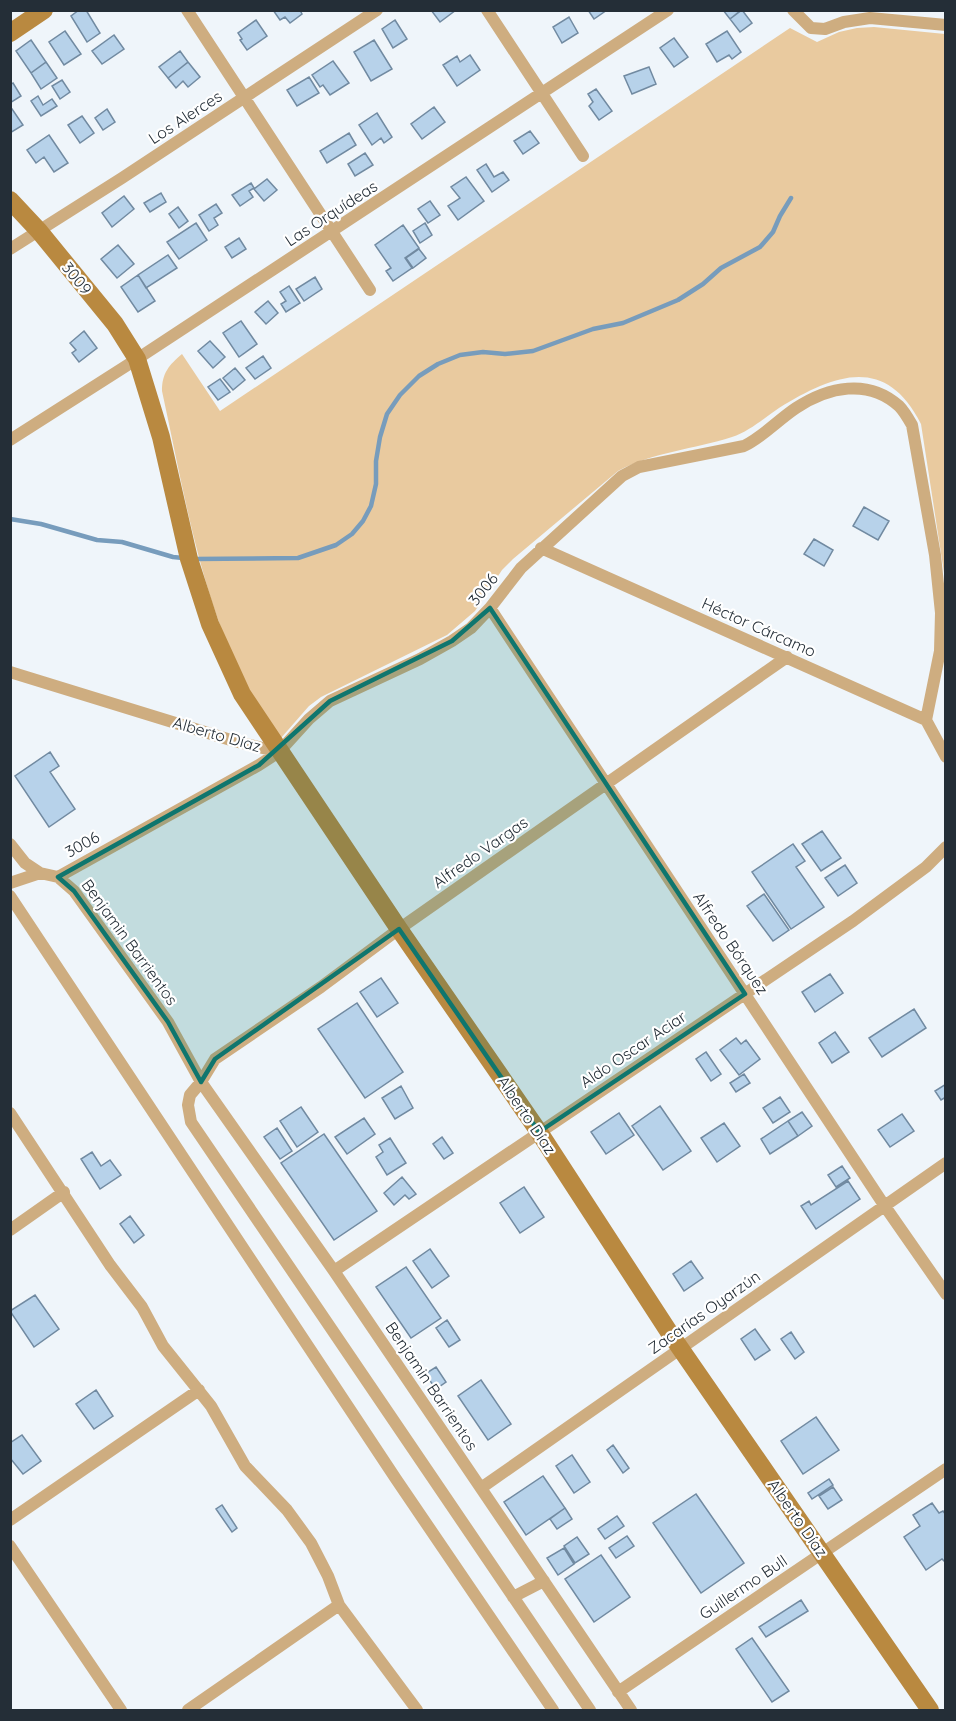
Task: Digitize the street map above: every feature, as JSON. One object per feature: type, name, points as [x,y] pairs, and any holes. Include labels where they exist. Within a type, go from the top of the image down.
[{"type":"street","points":[[10,33],[44,10]]},
{"type":"street","points":[[187,10],[370,290]]},
{"type":"street","name":"Los Alerces","points":[[10,249],[377,10]]},
{"type":"street","points":[[488,10],[583,156]]},
{"type":"street","name":"Las Orquídeas","points":[[10,440],[668,10]]},
{"type":"street","points":[[793,10],[811,28],[825,29],[844,22],[870,18],[945,25]]},
{"type":"street","name":"3009","points":[[10,200],[39,231],[115,324],[137,359],[161,436],[189,559],[210,624],[242,694],[279,752]]},
{"type":"street","name":"3006","points":[[58,877],[259,765],[279,752],[309,719],[330,701],[452,641],[471,628],[521,568],[622,476],[639,467],[744,446],[760,438],[796,408],[829,391],[854,388],[871,390],[887,396],[901,407],[912,424],[935,555],[941,613],[940,651],[926,720]]},
{"type":"street","name":"Héctor Cárcamo","points":[[541,548],[926,720]]},
{"type":"street","name":"Alfredo Bórquez","points":[[490,608],[945,1294]]},
{"type":"street","name":"Alfredo Vargas","points":[[201,1082],[215,1059],[321,987],[399,929],[787,657]]},
{"type":"street","name":"Alberto Díaz","points":[[10,672],[234,741],[279,752],[539,1132],[681,1348],[930,1710]]},
{"type":"street","points":[[926,720],[945,757]]},
{"type":"street","name":"Benjamin Barrientos","points":[[10,844],[25,863],[40,873],[58,877],[74,891],[168,1022],[201,1082],[334,1271],[631,1710]]},
{"type":"street","name":"Aldo Oscar Aciar","points":[[334,1271],[853,921],[926,867],[945,847]]},
{"type":"street","points":[[10,882],[40,873]]},
{"type":"street","points":[[10,896],[396,1479],[553,1710]]},
{"type":"street","points":[[201,1082],[190,1095],[188,1106],[191,1122],[590,1710]]},
{"type":"street","points":[[10,1113],[110,1264],[142,1307],[163,1346],[211,1406],[245,1466],[287,1510],[311,1543],[328,1576],[339,1605],[417,1710]]},
{"type":"street","name":"Zacarías Oyarzún","points":[[481,1488],[945,1163]]},
{"type":"street","points":[[10,1230],[64,1192]]},
{"type":"street","points":[[10,1520],[199,1390]]},
{"type":"street","name":"Guillermo Bull","points":[[618,1692],[945,1469]]},
{"type":"street","points":[[10,1546],[121,1710]]},
{"type":"street","points":[[513,1598],[544,1581]]},
{"type":"street","points":[[188,1710],[339,1605]]},
{"type":"highlighted area","points":[[490,608],[745,994],[539,1132],[399,929],[215,1059],[201,1082],[168,1022],[74,891],[58,877],[259,765],[330,701],[452,641]]},
{"type":"shaded area","points":[[874,27],[945,34],[945,579],[921,424],[907,402],[892,387],[875,379],[858,377],[839,380],[819,386],[799,396],[739,434],[646,459],[618,471],[513,559],[502,570],[475,611],[447,635],[321,697],[309,706],[281,738],[250,693],[233,658],[206,584],[162,391],[163,379],[170,366],[182,354],[220,411],[790,28],[817,42],[839,32]]},
{"type":"building","points":[[79,10],[86,10],[100,33],[87,42],[71,16]]},
{"type":"building","points":[[273,10],[300,10],[302,14],[290,23],[285,17],[280,20]]},
{"type":"building","points":[[431,10],[456,10],[440,22]]},
{"type":"building","points":[[588,10],[607,10],[594,19]]},
{"type":"building","points":[[723,10],[741,10],[730,19]]},
{"type":"building","points":[[742,10],[752,23],[740,32],[730,19]]},
{"type":"building","points":[[569,17],[578,33],[562,43],[553,27]]},
{"type":"building","points":[[256,20],[267,36],[247,50],[238,33]]},
{"type":"building","points":[[395,20],[407,39],[393,48],[382,29]]},
{"type":"building","points":[[65,31],[81,54],[64,65],[49,42]]},
{"type":"building","points":[[727,31],[741,52],[732,59],[729,55],[717,62],[706,44]]},
{"type":"building","points":[[114,35],[124,49],[102,64],[92,51]]},
{"type":"building","points":[[674,38],[688,57],[674,67],[660,48]]},
{"type":"building","points":[[31,40],[46,62],[31,73],[16,51]]},
{"type":"building","points":[[374,40],[392,69],[371,81],[354,52]]},
{"type":"building","points":[[180,51],[188,62],[168,78],[159,67]]},
{"type":"building","points":[[470,55],[480,70],[457,86],[443,65],[457,56],[460,62]]},
{"type":"building","points":[[333,61],[349,83],[330,95],[323,85],[320,87],[312,75]]},
{"type":"building","points":[[46,62],[57,78],[41,89],[31,73]]},
{"type":"building","points":[[188,62],[200,77],[188,87],[183,81],[176,88],[168,78]]},
{"type":"building","points":[[649,67],[656,84],[632,94],[624,76]]},
{"type":"building","points":[[309,77],[319,93],[297,106],[287,90]]},
{"type":"building","points":[[62,80],[70,92],[60,99],[52,86]]},
{"type":"building","points":[[13,83],[21,96],[10,103],[10,85]]},
{"type":"building","points":[[596,89],[612,111],[599,120],[589,106],[593,102],[588,94]]},
{"type":"building","points":[[38,96],[43,105],[52,99],[57,106],[41,116],[31,101]]},
{"type":"building","points":[[434,107],[445,122],[422,139],[411,124]]},
{"type":"building","points":[[12,109],[23,125],[10,133],[10,110]]},
{"type":"building","points":[[107,109],[115,122],[103,130],[95,118]]},
{"type":"building","points":[[377,113],[392,137],[384,143],[381,138],[372,145],[359,125]]},
{"type":"building","points":[[82,116],[94,133],[80,143],[68,125]]},
{"type":"building","points":[[530,131],[539,143],[523,154],[514,141]]},
{"type":"building","points":[[349,133],[356,145],[327,163],[320,151]]},
{"type":"building","points":[[49,135],[68,163],[54,172],[44,157],[36,163],[27,150]]},
{"type":"building","points":[[365,153],[373,165],[355,176],[348,164]]},
{"type":"building","points":[[486,164],[494,177],[503,172],[509,180],[492,192],[477,170]]},
{"type":"building","points":[[466,177],[484,201],[458,220],[448,206],[460,198],[451,187]]},
{"type":"building","points":[[267,179],[277,190],[264,201],[254,189]]},
{"type":"building","points":[[251,183],[254,188],[249,191],[253,197],[240,206],[232,195]]},
{"type":"building","points":[[161,193],[166,202],[150,212],[144,203]]},
{"type":"building","points":[[124,196],[134,209],[112,227],[102,213]]},
{"type":"building","points":[[430,201],[440,215],[428,223],[418,209]]},
{"type":"building","points":[[216,204],[222,213],[214,218],[218,225],[209,231],[199,215]]},
{"type":"building","points":[[178,207],[188,221],[179,228],[169,214]]},
{"type":"building","points":[[196,223],[207,240],[179,259],[167,242]]},
{"type":"building","points":[[425,223],[432,235],[420,243],[413,231]]},
{"type":"building","points":[[403,225],[419,248],[405,258],[412,268],[393,281],[386,271],[391,268],[375,245]]},
{"type":"building","points":[[239,238],[246,249],[232,258],[225,247]]},
{"type":"building","points":[[118,245],[134,264],[117,278],[101,259]]},
{"type":"building","points":[[419,249],[426,258],[413,268],[406,258]]},
{"type":"building","points":[[168,255],[177,268],[146,288],[138,275]]},
{"type":"building","points":[[138,275],[155,301],[138,312],[121,287]]},
{"type":"building","points":[[315,277],[322,289],[304,301],[296,289]]},
{"type":"building","points":[[289,286],[300,303],[286,312],[281,304],[286,301],[280,292]]},
{"type":"building","points":[[268,301],[278,313],[266,324],[255,312]]},
{"type":"building","points":[[241,321],[257,344],[239,357],[223,333]]},
{"type":"building","points":[[84,331],[97,348],[79,362],[72,353],[76,350],[70,343]]},
{"type":"building","points":[[210,341],[225,357],[213,368],[198,351]]},
{"type":"building","points":[[263,356],[271,368],[255,379],[246,368]]},
{"type":"building","points":[[235,368],[245,380],[233,390],[223,378]]},
{"type":"building","points":[[220,379],[230,392],[218,400],[208,387]]},
{"type":"building","points":[[864,507],[889,521],[878,540],[853,526]]},
{"type":"building","points":[[814,539],[833,550],[824,566],[804,554]]},
{"type":"building","points":[[50,752],[59,766],[50,772],[75,809],[49,827],[15,776]]},
{"type":"building","points":[[822,831],[841,858],[821,871],[802,844]]},
{"type":"building","points":[[793,844],[805,861],[796,867],[824,907],[791,929],[752,872]]},
{"type":"building","points":[[845,865],[857,883],[838,896],[825,878]]},
{"type":"building","points":[[764,894],[789,930],[773,941],[747,906]]},
{"type":"building","points":[[830,974],[843,993],[815,1012],[802,992]]},
{"type":"building","points":[[381,978],[398,1003],[377,1017],[360,992]]},
{"type":"building","points":[[357,1003],[403,1072],[365,1098],[318,1029]]},
{"type":"building","points":[[914,1009],[926,1028],[882,1057],[869,1038]]},
{"type":"building","points":[[835,1032],[849,1052],[832,1063],[819,1043]]},
{"type":"building","points":[[736,1038],[741,1044],[746,1040],[760,1059],[739,1075],[720,1050]]},
{"type":"building","points":[[706,1052],[721,1074],[711,1081],[696,1059]]},
{"type":"building","points":[[744,1074],[750,1083],[736,1092],[730,1083]]},
{"type":"building","points":[[946,1084],[946,1097],[941,1100],[935,1091]]},
{"type":"building","points":[[401,1086],[413,1108],[395,1119],[382,1098]]},
{"type":"building","points":[[780,1097],[790,1112],[773,1123],[763,1108]]},
{"type":"building","points":[[660,1106],[691,1151],[663,1170],[632,1126]]},
{"type":"building","points":[[301,1107],[318,1132],[297,1147],[280,1121]]},
{"type":"building","points":[[802,1112],[812,1126],[798,1136],[788,1121]]},
{"type":"building","points":[[619,1113],[634,1135],[606,1154],[591,1132]]},
{"type":"building","points":[[902,1114],[914,1131],[890,1147],[878,1130]]},
{"type":"building","points":[[364,1118],[375,1134],[347,1154],[335,1137]]},
{"type":"building","points":[[788,1121],[798,1136],[770,1154],[761,1139]]},
{"type":"building","points":[[724,1123],[740,1146],[717,1162],[701,1138]]},
{"type":"building","points":[[277,1128],[292,1151],[280,1159],[264,1137]]},
{"type":"building","points":[[324,1134],[377,1211],[334,1240],[281,1163]]},
{"type":"building","points":[[442,1137],[453,1153],[444,1159],[433,1144]]},
{"type":"building","points":[[390,1138],[406,1163],[387,1175],[376,1157],[383,1152],[379,1145]]},
{"type":"building","points":[[92,1152],[101,1166],[110,1160],[121,1175],[100,1189],[81,1159]]},
{"type":"building","points":[[842,1166],[850,1178],[836,1187],[828,1175]]},
{"type":"building","points":[[402,1177],[416,1194],[409,1199],[405,1195],[394,1205],[384,1193]]},
{"type":"building","points":[[848,1181],[860,1199],[816,1229],[801,1206],[809,1201],[811,1205]]},
{"type":"building","points":[[524,1187],[544,1217],[520,1233],[500,1203]]},
{"type":"building","points":[[130,1216],[144,1235],[134,1243],[120,1224]]},
{"type":"building","points":[[430,1249],[449,1276],[432,1288],[413,1261]]},
{"type":"building","points":[[691,1261],[703,1278],[684,1291],[673,1274]]},
{"type":"building","points":[[406,1267],[441,1318],[411,1338],[376,1287]]},
{"type":"building","points":[[35,1295],[59,1329],[34,1347],[10,1311]]},
{"type":"building","points":[[447,1320],[460,1340],[449,1347],[436,1328]]},
{"type":"building","points":[[755,1329],[770,1350],[755,1360],[741,1339]]},
{"type":"building","points":[[791,1332],[804,1352],[795,1359],[781,1339]]},
{"type":"building","points":[[436,1367],[446,1382],[436,1389],[425,1374]]},
{"type":"building","points":[[481,1380],[511,1424],[488,1440],[458,1396]]},
{"type":"building","points":[[96,1390],[113,1416],[94,1429],[76,1404]]},
{"type":"building","points":[[816,1417],[839,1450],[803,1474],[781,1441]]},
{"type":"building","points":[[22,1435],[41,1461],[23,1474],[10,1458],[10,1443]]},
{"type":"building","points":[[613,1445],[629,1468],[623,1473],[607,1450]]},
{"type":"building","points":[[572,1455],[590,1482],[574,1493],[556,1466]]},
{"type":"building","points":[[543,1476],[565,1508],[526,1535],[504,1502]]},
{"type":"building","points":[[829,1479],[833,1485],[812,1499],[808,1493]]},
{"type":"building","points":[[833,1487],[842,1500],[828,1509],[819,1496]]},
{"type":"building","points":[[696,1494],[744,1563],[701,1593],[653,1523]]},
{"type":"building","points":[[932,1503],[939,1513],[943,1511],[946,1515],[946,1563],[942,1559],[926,1570],[904,1537],[920,1526],[913,1515]]},
{"type":"building","points":[[222,1505],[237,1528],[232,1532],[216,1509]]},
{"type":"building","points":[[565,1508],[572,1519],[557,1529],[550,1519]]},
{"type":"building","points":[[617,1516],[624,1526],[605,1539],[598,1529]]},
{"type":"building","points":[[627,1536],[634,1546],[616,1558],[609,1548]]},
{"type":"building","points":[[577,1537],[589,1554],[575,1563],[564,1546]]},
{"type":"building","points":[[564,1548],[574,1564],[558,1575],[547,1558]]},
{"type":"building","points":[[601,1555],[630,1597],[594,1622],[565,1579]]},
{"type":"building","points":[[801,1600],[808,1611],[766,1637],[759,1627]]},
{"type":"building","points":[[752,1638],[789,1691],[772,1702],[736,1649]]},
{"type":"waterway","points":[[194,559],[298,558],[336,545],[352,534],[363,521],[371,506],[376,484],[376,461],[380,437],[387,414],[400,395],[419,376],[438,364],[460,355],[533,351],[593,329],[623,323],[678,300],[703,284],[721,268],[760,247],[773,232],[791,198]]},
{"type":"waterway","points":[[10,519],[41,524],[97,540],[122,542],[183,558]]}]
